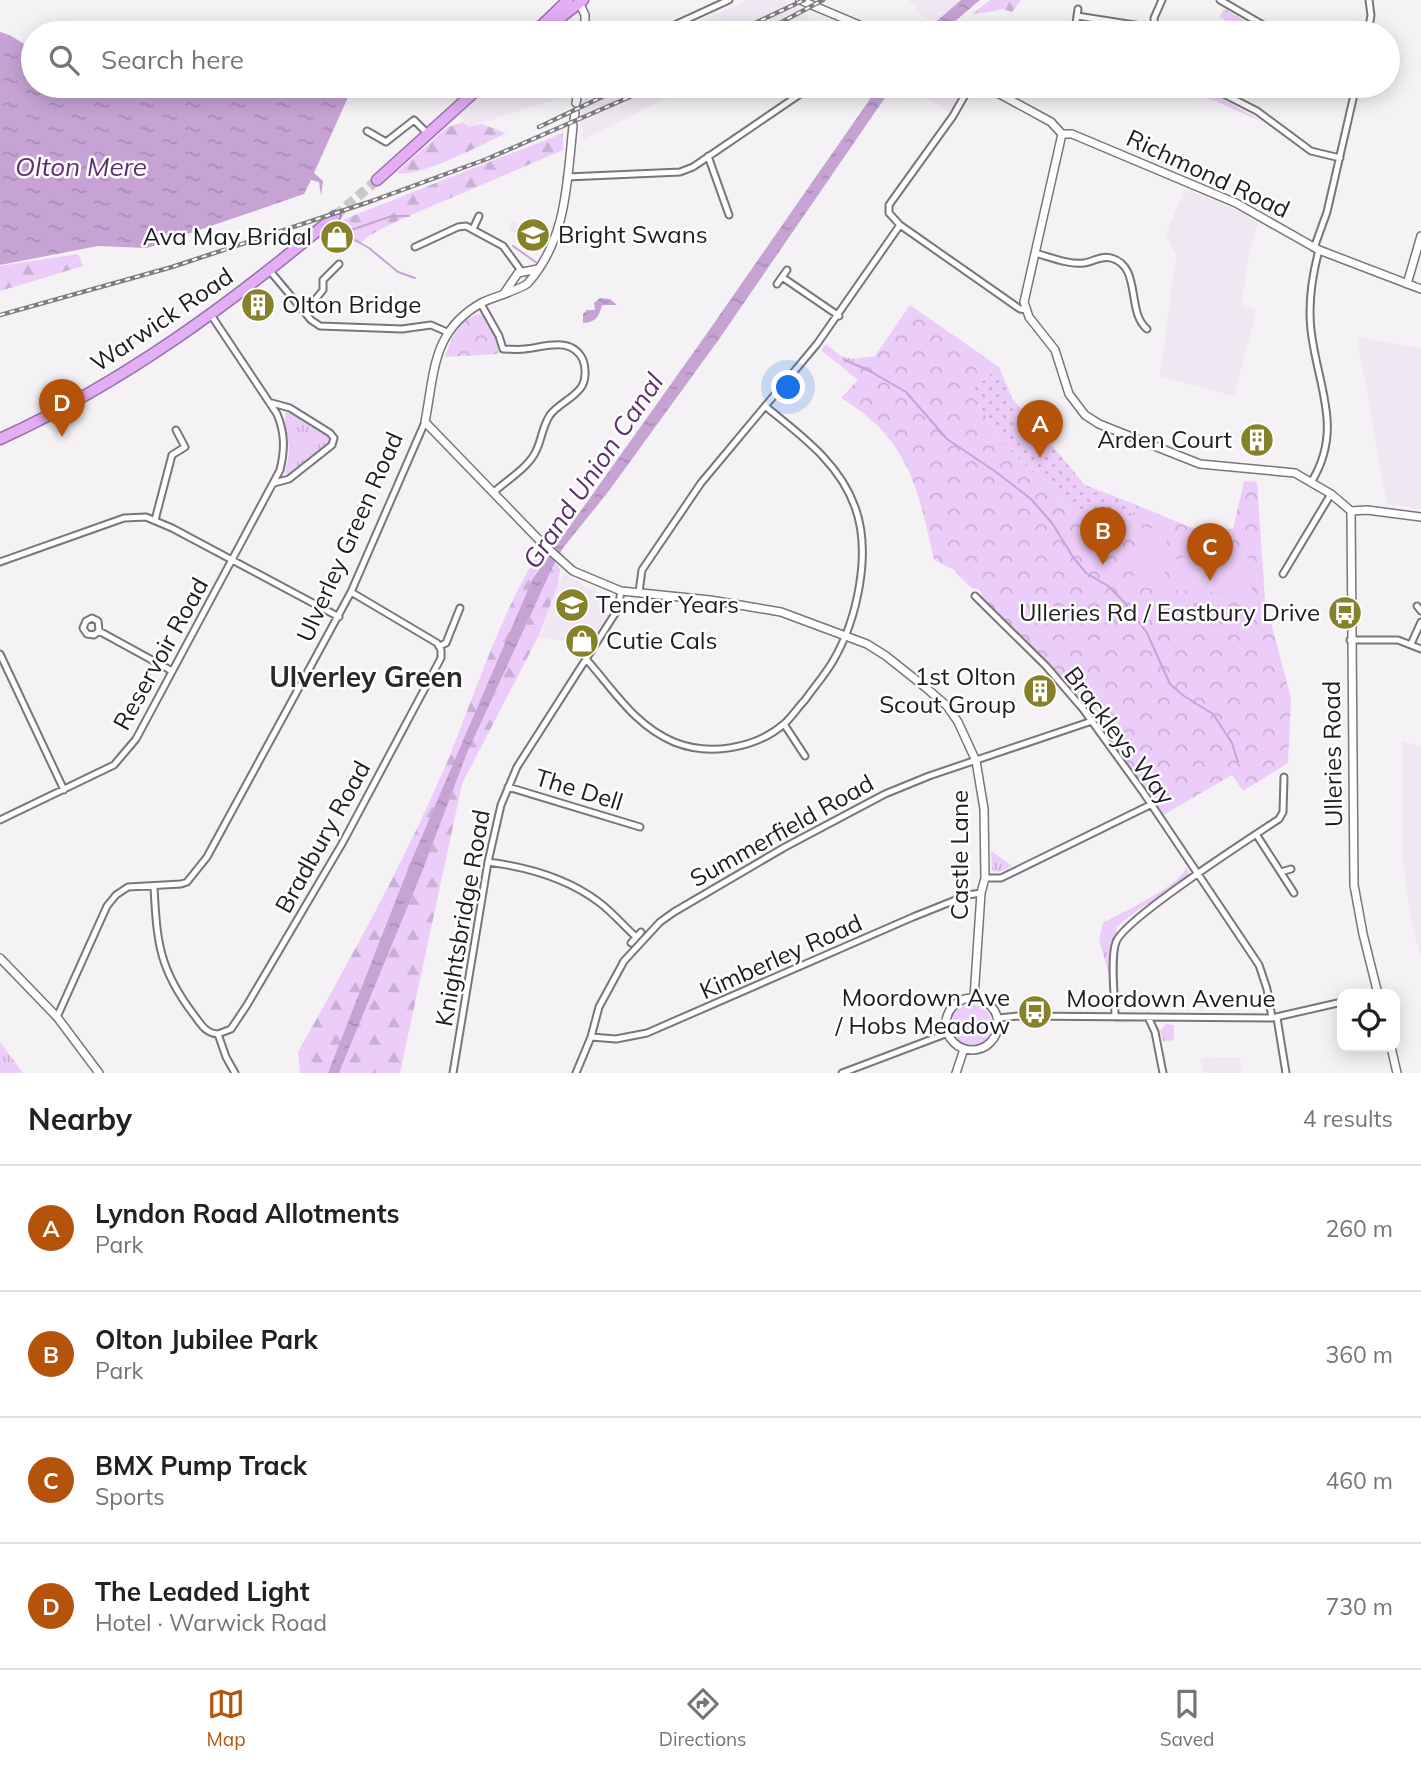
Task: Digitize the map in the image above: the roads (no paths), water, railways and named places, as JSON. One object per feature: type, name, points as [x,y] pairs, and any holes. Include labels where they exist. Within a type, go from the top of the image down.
[{"type":"highway","points":[[546,21],[568,0]]},
{"type":"highway","points":[[556,21],[580,1]]},
{"type":"highway","points":[[377,180],[468,98]]},
{"type":"highway","name":"Warwick Road","points":[[0,439],[83,397],[211,315],[270,271],[335,216]]},
{"type":"street","points":[[683,21],[729,0]]},
{"type":"street","points":[[800,0],[843,21]]},
{"type":"street","points":[[1154,21],[1162,0]]},
{"type":"street","points":[[1220,0],[1256,21]]},
{"type":"street","points":[[1369,0],[1370,21]]},
{"type":"street","points":[[580,1],[585,21]]},
{"type":"street","points":[[1077,16],[1103,21]]},
{"type":"street","points":[[568,177],[680,172],[693,167],[794,98]]},
{"type":"street","points":[[963,98],[889,205],[891,217],[1020,309],[1026,310]]},
{"type":"street","name":"Richmond Road","points":[[1007,98],[1051,122],[1062,134],[1072,134],[1236,203],[1317,249],[1421,289]]},
{"type":"street","points":[[1232,98],[1257,111],[1311,151],[1340,158]]},
{"type":"street","points":[[1312,481],[1324,455],[1329,430],[1328,411],[1310,320],[1312,277],[1353,98]]},
{"type":"street","points":[[270,271],[320,326],[402,329],[430,326],[447,331],[457,320],[481,304],[521,287],[551,249],[561,222],[574,119]]},
{"type":"street","points":[[367,131],[386,142],[414,120],[428,134]]},
{"type":"street","points":[[1062,134],[1026,294],[1026,310],[1055,350],[1069,394],[1085,415],[1099,424],[1200,464],[1295,473],[1312,481],[1351,511],[1367,510],[1421,517]]},
{"type":"street","points":[[708,156],[729,215]]},
{"type":"street","points":[[473,229],[479,216]]},
{"type":"street","points":[[639,592],[642,570],[701,483],[839,316],[901,225]]},
{"type":"street","points":[[415,247],[458,227],[466,226],[503,246],[528,281]]},
{"type":"street","points":[[422,233],[427,242]]},
{"type":"street","points":[[1407,284],[1421,236]]},
{"type":"street","points":[[1035,253],[1074,263],[1107,257],[1118,261],[1129,275],[1138,316],[1147,329]]},
{"type":"street","points":[[514,263],[515,284],[521,287]]},
{"type":"street","points":[[305,312],[323,290],[323,280],[339,264]]},
{"type":"street","points":[[505,292],[514,278],[538,268]]},
{"type":"street","points":[[777,284],[787,270]]},
{"type":"street","points":[[782,277],[839,316]]},
{"type":"street","points":[[481,304],[499,336],[503,349],[564,345],[576,350],[585,364],[583,385],[554,410],[545,422],[533,457],[494,492]]},
{"type":"street","name":"Reservoir Road","points":[[0,820],[114,765],[125,754],[136,739],[280,470],[285,448],[282,426],[271,403],[211,315]]},
{"type":"street","name":"Ulverley Green Road","points":[[57,1017],[107,906],[116,895],[128,887],[185,883],[201,868],[351,592],[425,422],[439,347],[447,331]]},
{"type":"street","points":[[271,403],[289,408],[334,438],[332,445],[289,479],[274,483]]},
{"type":"street","points":[[586,659],[619,700],[639,719],[676,743],[716,750],[756,739],[784,724],[834,661],[854,607],[862,570],[862,541],[856,508],[837,472],[826,458],[765,406]]},
{"type":"street","name":"Castle Lane","points":[[425,422],[547,548],[565,565],[584,577],[621,591],[775,610],[867,645],[886,656],[947,706],[969,742],[976,761],[984,809],[985,878],[981,893],[974,998]]},
{"type":"street","points":[[155,520],[172,455],[185,447],[176,430]]},
{"type":"street","points":[[1283,574],[1331,494]]},
{"type":"street","name":"Ulleries Road","points":[[1351,511],[1354,885],[1374,989]]},
{"type":"street","points":[[0,562],[124,517],[146,517],[338,617]]},
{"type":"street","name":"Knightsbridge Road","points":[[453,1073],[495,824],[517,767],[618,609],[621,591]]},
{"type":"street","points":[[351,592],[440,646]]},
{"type":"street","name":"Brackleys Way","points":[[975,596],[1045,666],[1092,721],[1259,965],[1286,1073]]},
{"type":"street","name":"Bradbury Road","points":[[218,1034],[231,1029],[343,842],[441,658],[440,646],[446,643],[460,608]]},
{"type":"street","points":[[1410,644],[1421,622]]},
{"type":"street","points":[[99,631],[172,671]]},
{"type":"street","points":[[1350,640],[1384,639],[1421,649]]},
{"type":"street","points":[[0,654],[64,790]]},
{"type":"street","name":"Summerfield Road","points":[[576,1073],[591,1037],[599,1007],[624,961],[660,922],[695,898],[856,808],[908,784],[1092,721]]},
{"type":"street","points":[[784,724],[805,756]]},
{"type":"street","points":[[1115,1017],[1116,942],[1125,928],[1197,874],[1281,817],[1284,777]]},
{"type":"street","name":"The Dell","points":[[508,787],[640,827]]},
{"type":"street","points":[[985,878],[1001,877],[1150,805]]},
{"type":"street","points":[[1256,834],[1294,893]]},
{"type":"street","points":[[488,862],[539,872],[579,891],[598,902],[639,934],[631,943]]},
{"type":"street","points":[[1281,872],[1291,869]]},
{"type":"street","points":[[154,887],[159,942],[165,968],[173,985],[202,1026],[210,1033],[218,1034],[235,1073]]},
{"type":"street","name":"Kimberley Road","points":[[591,1037],[615,1039],[647,1033],[924,913],[972,893],[981,893]]},
{"type":"street","points":[[0,958],[57,1017],[99,1073]]},
{"type":"street","points":[[974,998],[986,1002],[998,1018],[998,1029],[990,1043],[981,1049],[964,1049],[954,1044],[946,1024],[950,1010],[964,1000],[974,998]]},
{"type":"street","name":"Moordown Avenue","points":[[998,1018],[1274,1018],[1337,1003]]},
{"type":"street","points":[[1148,1017],[1155,1032],[1163,1073]]},
{"type":"street","points":[[842,1073],[948,1033]]},
{"type":"street","points":[[956,1073],[964,1049]]},
{"type":"street","points":[[1392,1052],[1397,1073]]},
{"type":"water","points":[[961,0],[980,0],[955,21],[937,21]]},
{"type":"water","name":"Olton Mere","points":[[0,32],[21,42],[21,98],[348,98],[314,173],[323,181],[321,196],[319,182],[311,180],[304,194],[147,248],[98,246],[0,265]]},
{"type":"water","points":[[871,98],[885,98],[717,342],[555,562],[467,753],[422,872],[339,1073],[328,1073],[410,864],[533,578]]},
{"type":"water","points":[[600,298],[610,299],[617,305],[602,305],[597,318],[583,323],[583,314],[587,310],[595,310],[594,303]]},
{"type":"waterway","points":[[346,228],[351,230],[392,216],[409,216]]},
{"type":"waterway","points":[[339,231],[369,248],[398,272],[415,278]]},
{"type":"waterway","points":[[513,246],[537,263]]},
{"type":"waterway","points":[[845,360],[872,372]]},
{"type":"waterway","points":[[873,373],[906,392],[947,439],[1031,499],[1052,523],[1086,573],[1108,586],[1125,603],[1147,633],[1170,684],[1213,714],[1232,743],[1238,762]]},
{"type":"tunnel","points":[[335,216],[377,180]]},
{"type":"railway","points":[[759,21],[804,0]]},
{"type":"railway","points":[[784,21],[823,0]]},
{"type":"railway","points":[[539,127],[600,98]]},
{"type":"railway","points":[[0,315],[172,267],[369,202],[487,159],[627,98]]},
{"type":"place","name":"Bright Swans","points":[[533,235]]},
{"type":"place","name":"Ava May Bridal","points":[[337,237]]},
{"type":"place","name":"Olton Bridge","points":[[258,305]]},
{"type":"place","name":"The Leaded Light","points":[[62,437]]},
{"type":"place","name":"Arden Court","points":[[1257,440]]},
{"type":"place","name":"Lyndon Road Allotments","points":[[1040,458]]},
{"type":"place","name":"Olton Jubilee Park","points":[[1103,565]]},
{"type":"place","name":"BMX Pump Track","points":[[1210,581]]},
{"type":"place","name":"Tender Years","points":[[572,605]]},
{"type":"place","name":"Ulleries Rd / Eastbury Drive","points":[[1345,613]]},
{"type":"place","name":"Cutie Cals","points":[[582,641]]},
{"type":"place","name":"1st Olton Scout Group","points":[[1040,691]]},
{"type":"place","name":"Moordown Ave / Hobs Meadow","points":[[1035,1012]]},
{"type":"district","name":"Ulverley Green","points":[[366,677]]},
{"type":"water label","name":"Grand Union Canal","points":[[593,471]]}]
